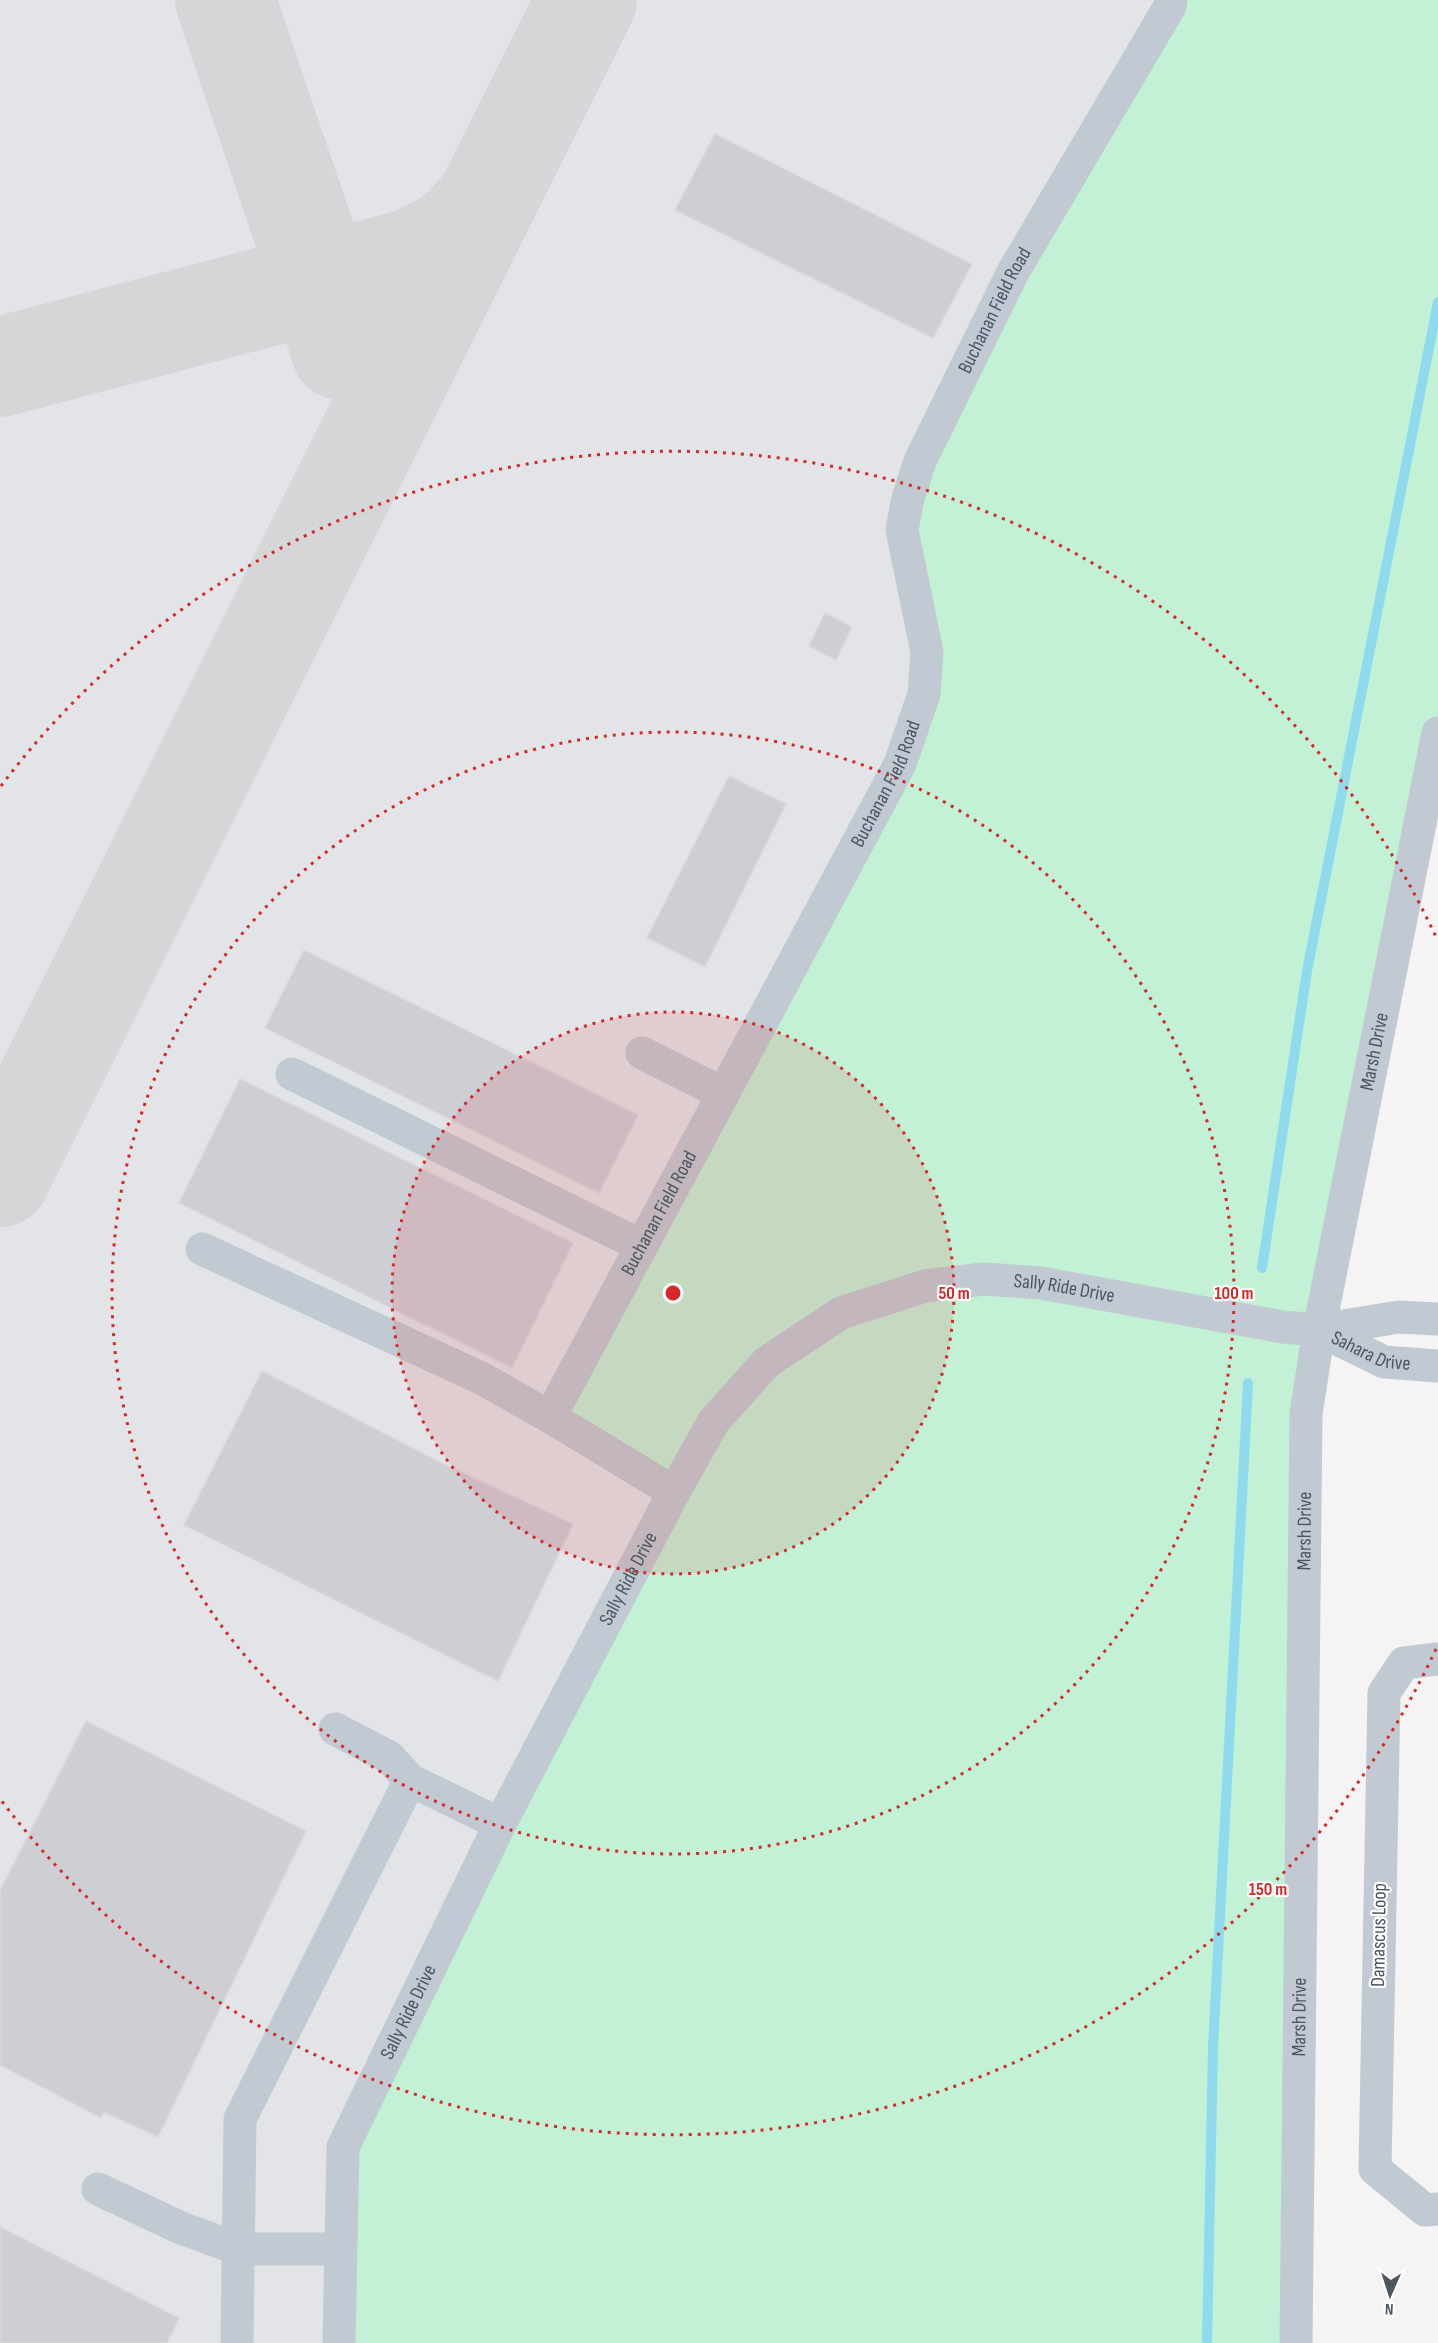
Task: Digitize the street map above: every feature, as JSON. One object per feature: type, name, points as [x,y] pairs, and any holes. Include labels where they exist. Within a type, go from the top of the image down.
[{"type":"street","name":"Buchanan Field Road","points":[[550,1417],[640,1245],[900,764],[924,694],[927,652],[902,530],[908,498],[920,461],[1013,272],[1076,162],[1144,53],[1170,6],[1171,0]]},
{"type":"street","name":"Marsh Drive","points":[[1296,2343],[1306,1414],[1319,1330],[1438,733]]},
{"type":"street","points":[[642,1053],[722,1093]]},
{"type":"street","points":[[291,1074],[640,1245]]},
{"type":"street","points":[[202,1249],[483,1379],[674,1492]]},
{"type":"street","name":"Sally Ride Drive","points":[[339,2343],[343,2146],[500,1824],[674,1492],[714,1421],[768,1362],[841,1313],[925,1286],[984,1279],[1041,1283],[1283,1327],[1319,1330]]},
{"type":"street","name":"Sahara Drive","points":[[1319,1330],[1399,1317],[1438,1319]]},
{"type":"street","name":"Sahara Drive","points":[[1319,1330],[1384,1362],[1438,1366]]},
{"type":"street","name":"Damascus Loop","points":[[1438,1659],[1404,1663],[1384,1693],[1375,2169],[1425,2210],[1438,2209]]},
{"type":"street","points":[[335,1729],[389,1757],[410,1780],[500,1824]]},
{"type":"street","points":[[237,2343],[240,2119],[410,1780]]},
{"type":"street","points":[[98,2189],[181,2228],[239,2249],[340,2249]]},
{"type":"shaded area","points":[[0,0],[1171,0],[927,652],[674,1492],[339,2343],[0,2343]]},
{"type":"green space","points":[[1171,0],[1438,0],[1438,733],[1319,1330],[1296,2343],[339,2343],[343,2147],[674,1492],[550,1417],[924,694],[908,498]]},
{"type":"building","points":[[715,134],[972,264],[933,338],[675,210]]},
{"type":"building","points":[[825,613],[852,627],[836,660],[809,646]]},
{"type":"building","points":[[729,776],[786,804],[705,967],[647,938]]},
{"type":"building","points":[[304,950],[638,1115],[599,1193],[265,1028]]},
{"type":"building","points":[[240,1079],[573,1243],[512,1368],[179,1203]]},
{"type":"building","points":[[262,1371],[442,1463],[573,1524],[498,1681],[184,1525]]},
{"type":"building","points":[[86,1721],[306,1831],[158,2137],[104,2112],[101,2118],[0,2065],[0,1891]]},
{"type":"building","points":[[0,2227],[179,2318],[167,2343],[0,2343]]},
{"type":"waterway","points":[[1262,1268],[1307,971],[1438,302]]},
{"type":"waterway","points":[[1207,2343],[1213,2047],[1248,1383]]},
{"type":"taxiway","points":[[225,0],[321,283],[341,350]]},
{"type":"taxiway","points":[[0,1177],[587,0]]},
{"type":"taxiway","points":[[0,367],[409,259],[434,248],[453,236],[470,221],[487,200]]}]
